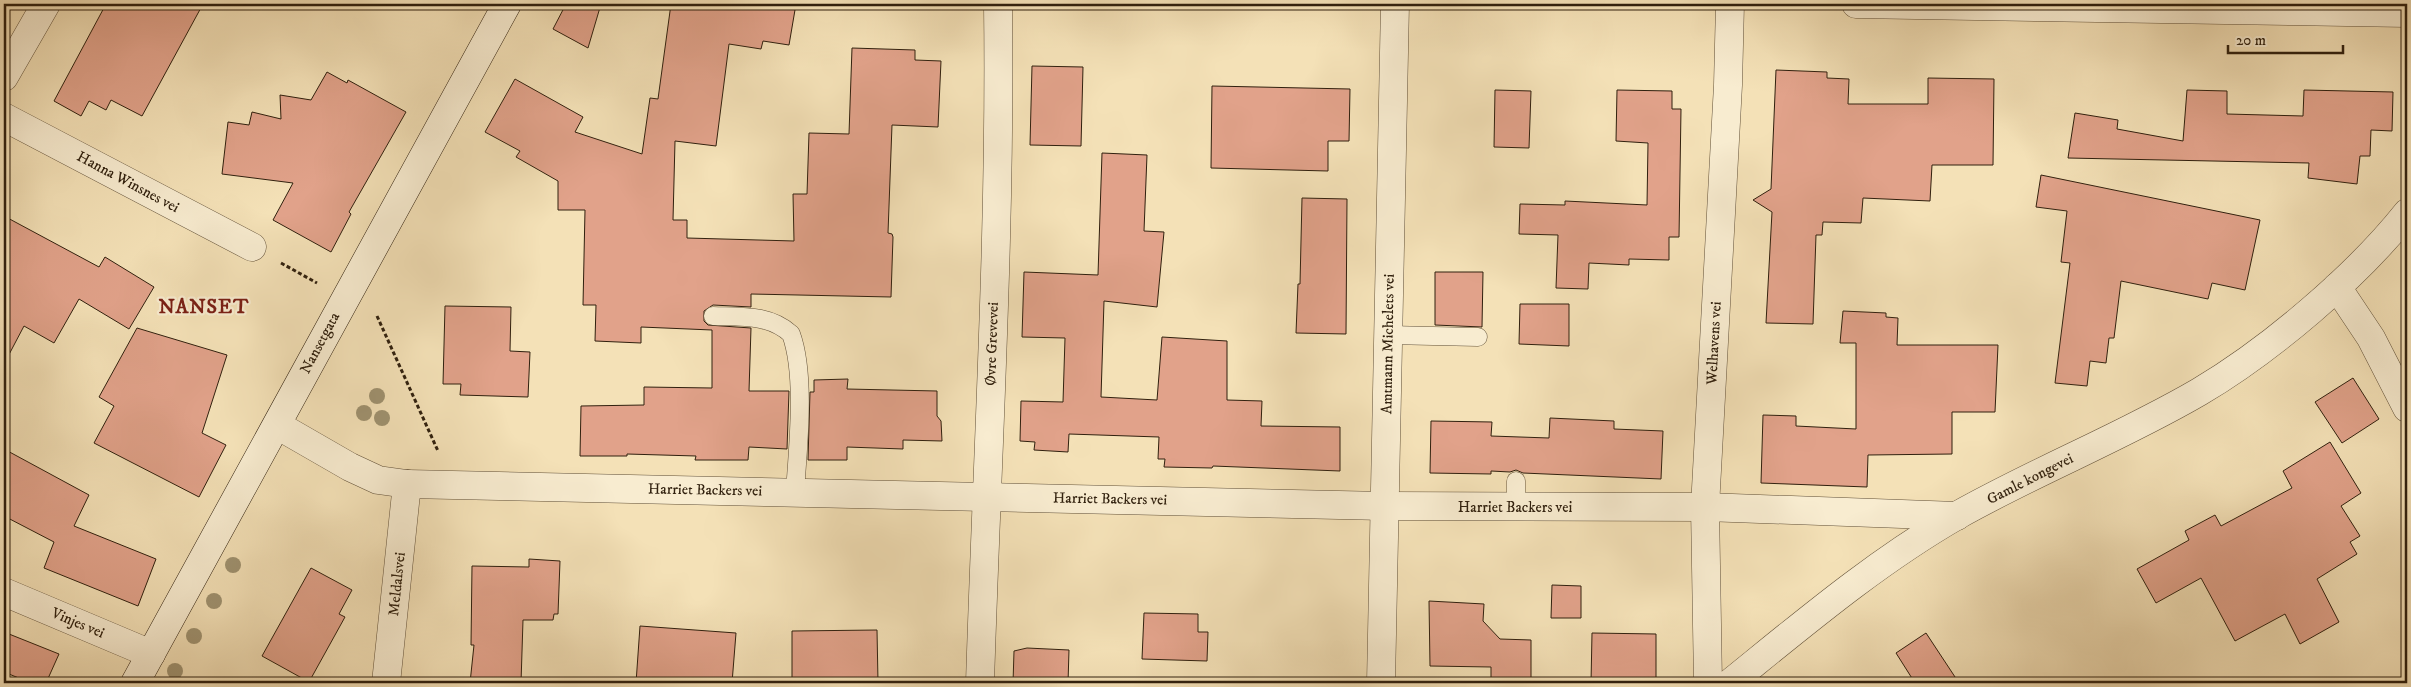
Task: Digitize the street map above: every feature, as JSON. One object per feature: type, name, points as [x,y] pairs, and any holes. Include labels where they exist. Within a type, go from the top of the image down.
[{"type":"street","points":[[4,77],[46,4]]},
{"type":"street","name":"Nansetgata","points":[[135,683],[507,4]]},
{"type":"street","name":"Øvre Grevevei","points":[[980,683],[999,77],[998,4]]},
{"type":"street","name":"Amtmann Michelets vei","points":[[1381,683],[1395,4]]},
{"type":"street","name":"Welhavens vei","points":[[1708,683],[1706,507],[1728,85],[1730,4]]},
{"type":"street","points":[[1856,4],[2407,13]]},
{"type":"street","name":"Hanna Winsnes vei","points":[[4,116],[252,247]]},
{"type":"street","name":"Gamle kongevei","points":[[1730,683],[1854,583],[1957,516],[2200,392],[2270,343],[2337,287],[2407,213]]},
{"type":"street","points":[[2337,287],[2371,338],[2407,408]]},
{"type":"street","name":"Harriet Backers vei","points":[[277,425],[350,467],[378,480],[407,484],[987,495],[1385,506],[1516,494],[1706,507],[1957,516]]},
{"type":"street","name":"Meldalsvei","points":[[386,683],[407,484]]},
{"type":"street","name":"Vinjes vei","points":[[4,592],[151,654]]},
{"type":"lane","points":[[713,316],[753,317],[770,320],[791,334],[797,354],[799,376],[795,492]]},
{"type":"lane","points":[[1388,335],[1478,336]]},
{"type":"path","points":[[252,247],[345,298]]},
{"type":"path","points":[[377,316],[441,458]]},
{"type":"building","points":[[106,4],[203,4],[142,116],[111,100],[106,110],[89,101],[81,116],[54,101]]},
{"type":"building","points":[[566,4],[601,4],[588,48],[553,29]]},
{"type":"building","points":[[671,4],[796,4],[789,45],[763,41],[761,49],[729,44],[716,146],[675,141],[673,220],[687,220],[687,238],[794,241],[793,194],[807,194],[809,133],[849,134],[852,48],[915,50],[915,60],[941,61],[938,127],[892,125],[888,233],[892,234],[893,237],[891,297],[751,294],[751,307],[713,305],[704,311],[704,321],[708,325],[751,328],[749,391],[789,391],[787,449],[749,447],[748,460],[695,460],[696,456],[627,454],[627,456],[580,456],[581,406],[644,405],[644,387],[712,388],[712,330],[641,327],[641,343],[595,341],[596,305],[583,305],[585,210],[558,210],[558,181],[516,157],[520,151],[485,132],[515,79],[583,117],[575,132],[642,154],[650,98],[658,99]]},
{"type":"building","points":[[1032,66],[1083,67],[1081,146],[1030,145]]},
{"type":"building","points":[[1776,70],[1827,72],[1827,78],[1849,79],[1848,104],[1928,104],[1928,78],[1994,79],[1993,165],[1932,165],[1930,201],[1863,198],[1861,223],[1823,222],[1822,235],[1816,235],[1813,324],[1766,323],[1772,212],[1753,200],[1771,189]]},
{"type":"building","points":[[327,72],[347,83],[348,80],[406,112],[349,212],[351,214],[331,252],[273,220],[293,183],[222,174],[228,122],[249,125],[252,112],[281,119],[280,95],[311,100]]},
{"type":"building","points":[[1212,86],[1350,89],[1349,141],[1328,141],[1328,171],[1211,168]]},
{"type":"building","points":[[1495,90],[1531,91],[1529,148],[1494,147]]},
{"type":"building","points":[[1617,90],[1672,91],[1672,109],[1681,109],[1679,237],[1669,237],[1669,260],[1629,259],[1629,265],[1589,263],[1588,289],[1556,288],[1558,235],[1519,234],[1520,204],[1565,205],[1565,201],[1647,205],[1648,143],[1616,141]]},
{"type":"building","points":[[2187,90],[2227,91],[2227,114],[2303,116],[2304,90],[2393,92],[2392,131],[2371,130],[2370,156],[2360,156],[2357,184],[2308,178],[2309,163],[2068,158],[2075,113],[2118,120],[2117,129],[2183,141]]},
{"type":"building","points":[[1102,153],[1147,155],[1144,231],[1164,232],[1157,307],[1104,301],[1101,397],[1157,400],[1162,337],[1227,341],[1227,400],[1262,401],[1261,426],[1340,427],[1340,471],[1213,466],[1212,468],[1164,467],[1165,459],[1158,459],[1159,437],[1069,434],[1068,452],[1034,450],[1035,442],[1020,441],[1021,401],[1063,402],[1065,338],[1022,337],[1024,272],[1098,275]]},
{"type":"building","points":[[2041,175],[2260,220],[2245,290],[2212,283],[2208,299],[2121,281],[2114,338],[2109,338],[2106,363],[2090,361],[2087,386],[2055,383],[2070,263],[2061,262],[2067,211],[2036,207]]},
{"type":"building","points":[[1302,198],[1347,199],[1346,334],[1296,333],[1298,284],[1300,284]]},
{"type":"building","points":[[4,216],[99,267],[105,257],[154,287],[129,329],[79,299],[54,343],[24,326],[4,364]]},
{"type":"building","points":[[1435,272],[1483,272],[1482,327],[1435,325]]},
{"type":"building","points":[[1520,304],[1569,304],[1569,346],[1519,344]]},
{"type":"building","points":[[445,306],[511,307],[510,351],[530,352],[528,397],[460,395],[461,384],[443,384]]},
{"type":"building","points":[[1843,311],[1886,313],[1886,317],[1898,318],[1897,345],[1998,345],[1995,412],[1952,412],[1952,454],[1868,455],[1867,487],[1761,483],[1763,415],[1796,416],[1796,426],[1856,429],[1856,343],[1840,343]]},
{"type":"building","points":[[137,328],[227,355],[202,433],[226,445],[199,497],[94,443],[114,406],[99,397]]},
{"type":"building","points":[[2353,378],[2379,419],[2342,443],[2315,402]]},
{"type":"building","points":[[848,379],[847,389],[937,391],[937,416],[941,421],[942,441],[903,440],[903,449],[847,447],[847,460],[808,460],[810,392],[814,392],[814,380]]},
{"type":"building","points":[[1550,418],[1614,421],[1614,429],[1663,431],[1661,479],[1523,473],[1516,470],[1510,472],[1491,471],[1491,474],[1430,473],[1431,421],[1492,422],[1491,436],[1549,438]]},
{"type":"building","points":[[2330,442],[2361,493],[2341,506],[2360,536],[2350,542],[2357,554],[2317,579],[2339,622],[2300,644],[2285,614],[2235,641],[2201,578],[2156,603],[2137,569],[2189,540],[2185,531],[2215,515],[2221,526],[2292,488],[2283,471]]},
{"type":"building","points":[[4,449],[89,495],[74,526],[156,559],[138,606],[44,568],[54,542],[4,516]]},
{"type":"building","points":[[529,559],[560,561],[558,614],[554,614],[553,620],[523,620],[521,683],[470,683],[474,645],[471,645],[472,566],[529,567]]},
{"type":"building","points":[[311,568],[352,590],[339,614],[345,617],[309,682],[262,656]]},
{"type":"building","points":[[1552,585],[1581,586],[1581,618],[1551,618]]},
{"type":"building","points":[[1429,601],[1484,604],[1483,621],[1500,639],[1531,640],[1531,683],[1491,683],[1491,667],[1430,666]]},
{"type":"building","points":[[1144,613],[1198,614],[1198,632],[1208,632],[1207,661],[1142,659]]},
{"type":"building","points":[[640,626],[736,633],[732,683],[636,683]]},
{"type":"building","points":[[877,630],[878,682],[823,683],[792,681],[792,631]]},
{"type":"building","points":[[4,632],[59,654],[46,683],[31,683],[4,672]]},
{"type":"building","points":[[1592,633],[1656,634],[1656,683],[1591,683]]},
{"type":"building","points":[[1926,633],[1959,683],[1915,683],[1896,653]]},
{"type":"building","points":[[1027,648],[1069,650],[1068,683],[1013,683],[1014,651]]},
{"type":"district","name":"NANSET","points":[[204,307]]}]
